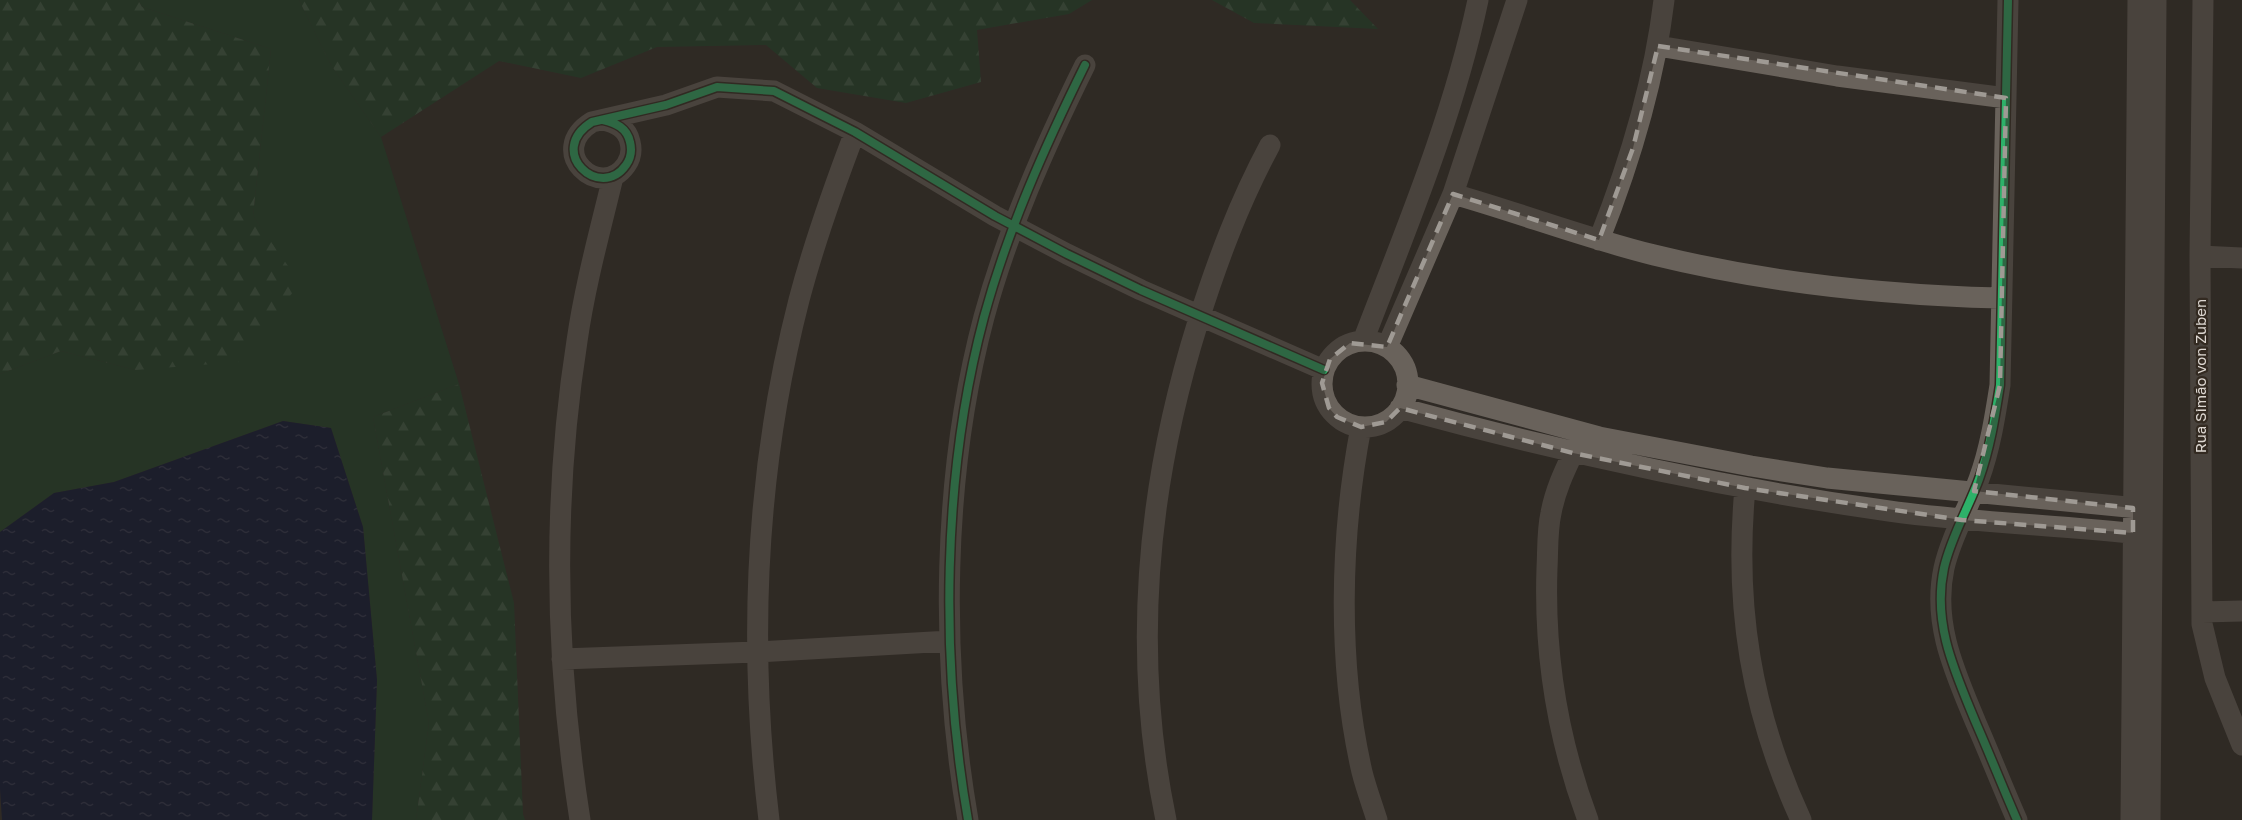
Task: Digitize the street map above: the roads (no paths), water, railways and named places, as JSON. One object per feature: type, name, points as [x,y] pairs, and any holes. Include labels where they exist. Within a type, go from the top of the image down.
[{"type":"street","points":[[1363,341],[1424,184],[1445,123],[1469,45],[1478,0]]},
{"type":"street","points":[[1387,347],[1453,194],[1517,0]]},
{"type":"street","points":[[1599,240],[1633,148],[1658,46],[1664,0]]},
{"type":"street","points":[[2007,0],[2000,385],[1992,432],[1974,491],[1954,536],[1944,570],[1941,608],[1942,627],[1952,665],[2017,820]]},
{"type":"street","points":[[2138,0],[2142,534],[2150,820]]},
{"type":"street","points":[[2142,509],[2156,0]]},
{"type":"street","name":"Rua Simão von Zuben","points":[[2203,0],[2200,256],[2202,624],[2215,678],[2242,745]]},
{"type":"street","points":[[1658,46],[1837,76],[2006,98]]},
{"type":"street","points":[[968,820],[956,738],[950,641],[951,549],[959,455],[966,409],[984,317],[1014,226],[1054,128],[1085,65]]},
{"type":"street","points":[[600,222],[593,195],[575,159],[573,148],[582,128],[592,122],[666,105],[717,87],[774,91],[855,132],[924,175],[1078,260],[1324,370]]},
{"type":"street","points":[[630,139],[666,105]]},
{"type":"street","points":[[581,169],[591,176],[613,177],[622,171],[629,161],[630,139],[624,129],[614,122],[603,120]]},
{"type":"street","points":[[769,820],[759,721],[756,652],[757,593],[765,487],[785,358],[815,243],[855,132]]},
{"type":"street","points":[[1166,820],[1155,756],[1147,657],[1150,557],[1155,508],[1168,430],[1185,363],[1226,237],[1270,145]]},
{"type":"street","points":[[580,820],[571,760],[562,659],[559,582],[563,461],[577,341],[600,222],[613,177]]},
{"type":"street","points":[[1453,194],[1599,240],[1712,268],[1885,293],[2001,298]]},
{"type":"street","points":[[2200,256],[2242,258]]},
{"type":"street","points":[[1376,342],[1387,347],[1404,366],[1407,392],[1400,408],[1386,422],[1374,427],[1348,424],[1337,417],[1323,396],[1324,370],[1330,359],[1350,343],[1376,342]]},
{"type":"street","points":[[1407,385],[1599,437],[1682,454],[1827,478],[2142,509]]},
{"type":"street","points":[[1400,408],[1573,453],[1745,488],[1962,520],[2142,534]]},
{"type":"street","points":[[1361,427],[1352,470],[1346,539],[1346,658],[1361,764],[1377,820]]},
{"type":"street","points":[[1573,453],[1560,481],[1551,514],[1546,586],[1547,622],[1552,678],[1562,734],[1588,820]]},
{"type":"street","points":[[1745,488],[1741,554],[1742,587],[1751,667],[1770,745],[1800,820]]},
{"type":"street","points":[[2131,820],[2142,534]]},
{"type":"street","points":[[2202,612],[2242,611]]},
{"type":"street","points":[[562,659],[756,652],[950,641]]},
{"type":"water","points":[[283,421],[331,428],[363,527],[377,680],[372,820],[2,820],[0,532],[54,493],[114,482]]}]
